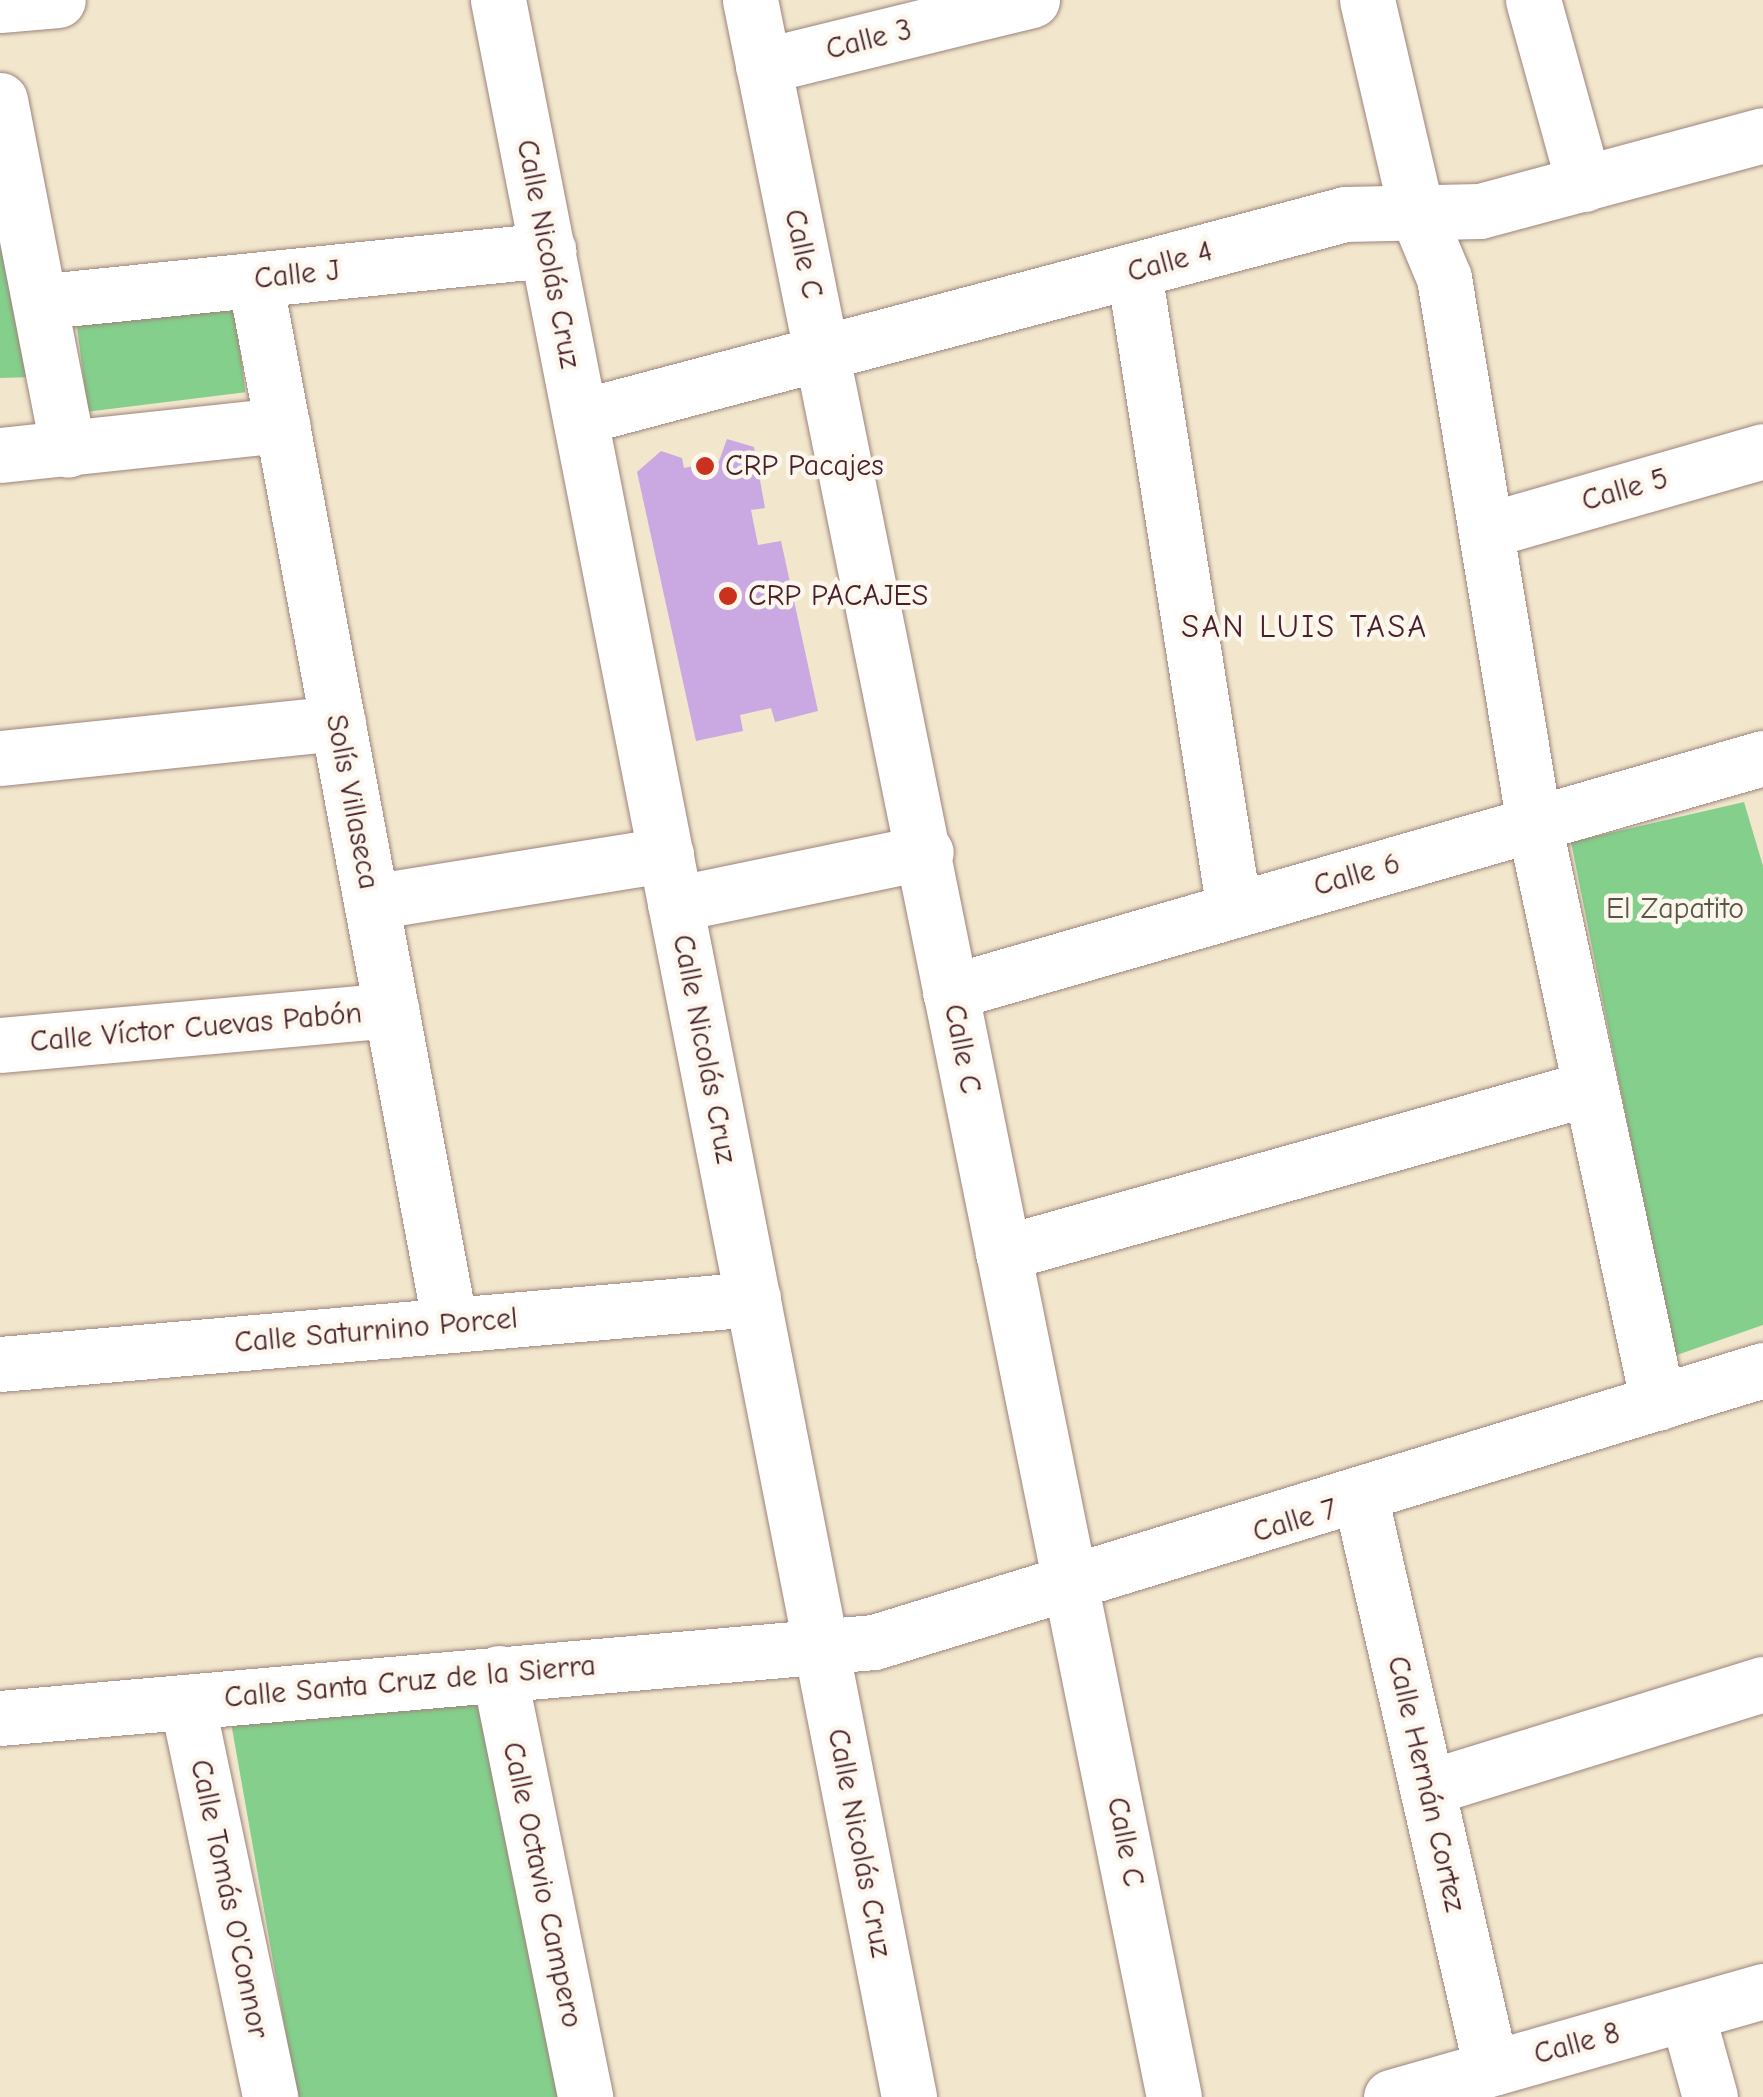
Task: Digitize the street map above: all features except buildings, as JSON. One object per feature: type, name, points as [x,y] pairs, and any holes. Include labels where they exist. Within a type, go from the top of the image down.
[{"type":"street","points":[[0,5],[58,0]]},
{"type":"street","name":"Calle Nicolás Cruz","points":[[498,0],[910,2097]]},
{"type":"street","name":"Calle C","points":[[750,0],[926,852],[950,992],[1076,1588],[1174,2097]]},
{"type":"street","name":"Calle 3","points":[[764,66],[1032,0]]},
{"type":"street","points":[[1367,0],[1416,210],[1444,278],[1534,824],[1586,1089],[1658,1404]]},
{"type":"street","points":[[1532,0],[1584,184]]},
{"type":"street","points":[[0,100],[46,302],[68,450]]},
{"type":"street","name":"Calle 4","points":[[580,416],[824,356],[1344,214],[1480,212],[1763,134]]},
{"type":"street","name":"Calle J","points":[[46,302],[548,250]]},
{"type":"street","points":[[1134,272],[1234,910]]},
{"type":"street","name":"Solís Villaseca","points":[[255,280],[450,1325]]},
{"type":"street","points":[[0,455],[282,425]]},
{"type":"street","name":"Calle 5","points":[[1488,530],[1763,451]]},
{"type":"street","points":[[0,758],[338,723]]},
{"type":"street","name":"Calle 6","points":[[950,992],[1534,824],[1760,770]]},
{"type":"street","points":[[371,902],[671,879],[926,852]]},
{"type":"street","name":"Calle Víctor Cuevas Pabón","points":[[0,1045],[391,1010]]},
{"type":"street","points":[[1004,1253],[1586,1089]]},
{"type":"street","name":"Calle Saturnino Porcel","points":[[0,1364],[753,1299]]},
{"type":"street","name":"Calle 7","points":[[820,1646],[906,1635],[1076,1588],[1763,1370]]},
{"type":"street","name":"Calle Hernán Cortez","points":[[1361,1500],[1492,2068]]},
{"type":"street","name":"Calle Santa Cruz de la Sierra","points":[[0,1718],[820,1646]]},
{"type":"street","name":"Calle Octavio Campero","points":[[499,1674],[586,2097]]},
{"type":"street","points":[[1427,1788],[1763,1684]]},
{"type":"street","name":"Calle Tomás O'Connor","points":[[187,1702],[270,2097]]},
{"type":"street","name":"Calle 8","points":[[1391,2097],[1763,1991]]},
{"type":"street","points":[[1687,2014],[1710,2097]]},
{"type":"green space","points":[[0,201],[33,377],[0,378]]},
{"type":"green space","points":[[234,300],[245,392],[88,412],[76,319]]},
{"type":"green space","name":"El Zapatito","points":[[1744,802],[1763,866],[1763,1325],[1674,1356],[1571,842]]},
{"type":"green space","points":[[484,1685],[561,2097],[297,2097],[229,1711]]},
{"type":"place","name":"CRP Pacajes","points":[[705,466]]},
{"type":"place","name":"CRP PACAJES","points":[[728,596]]},
{"type":"district","name":"SAN LUIS TASA","points":[[1305,627]]}]
